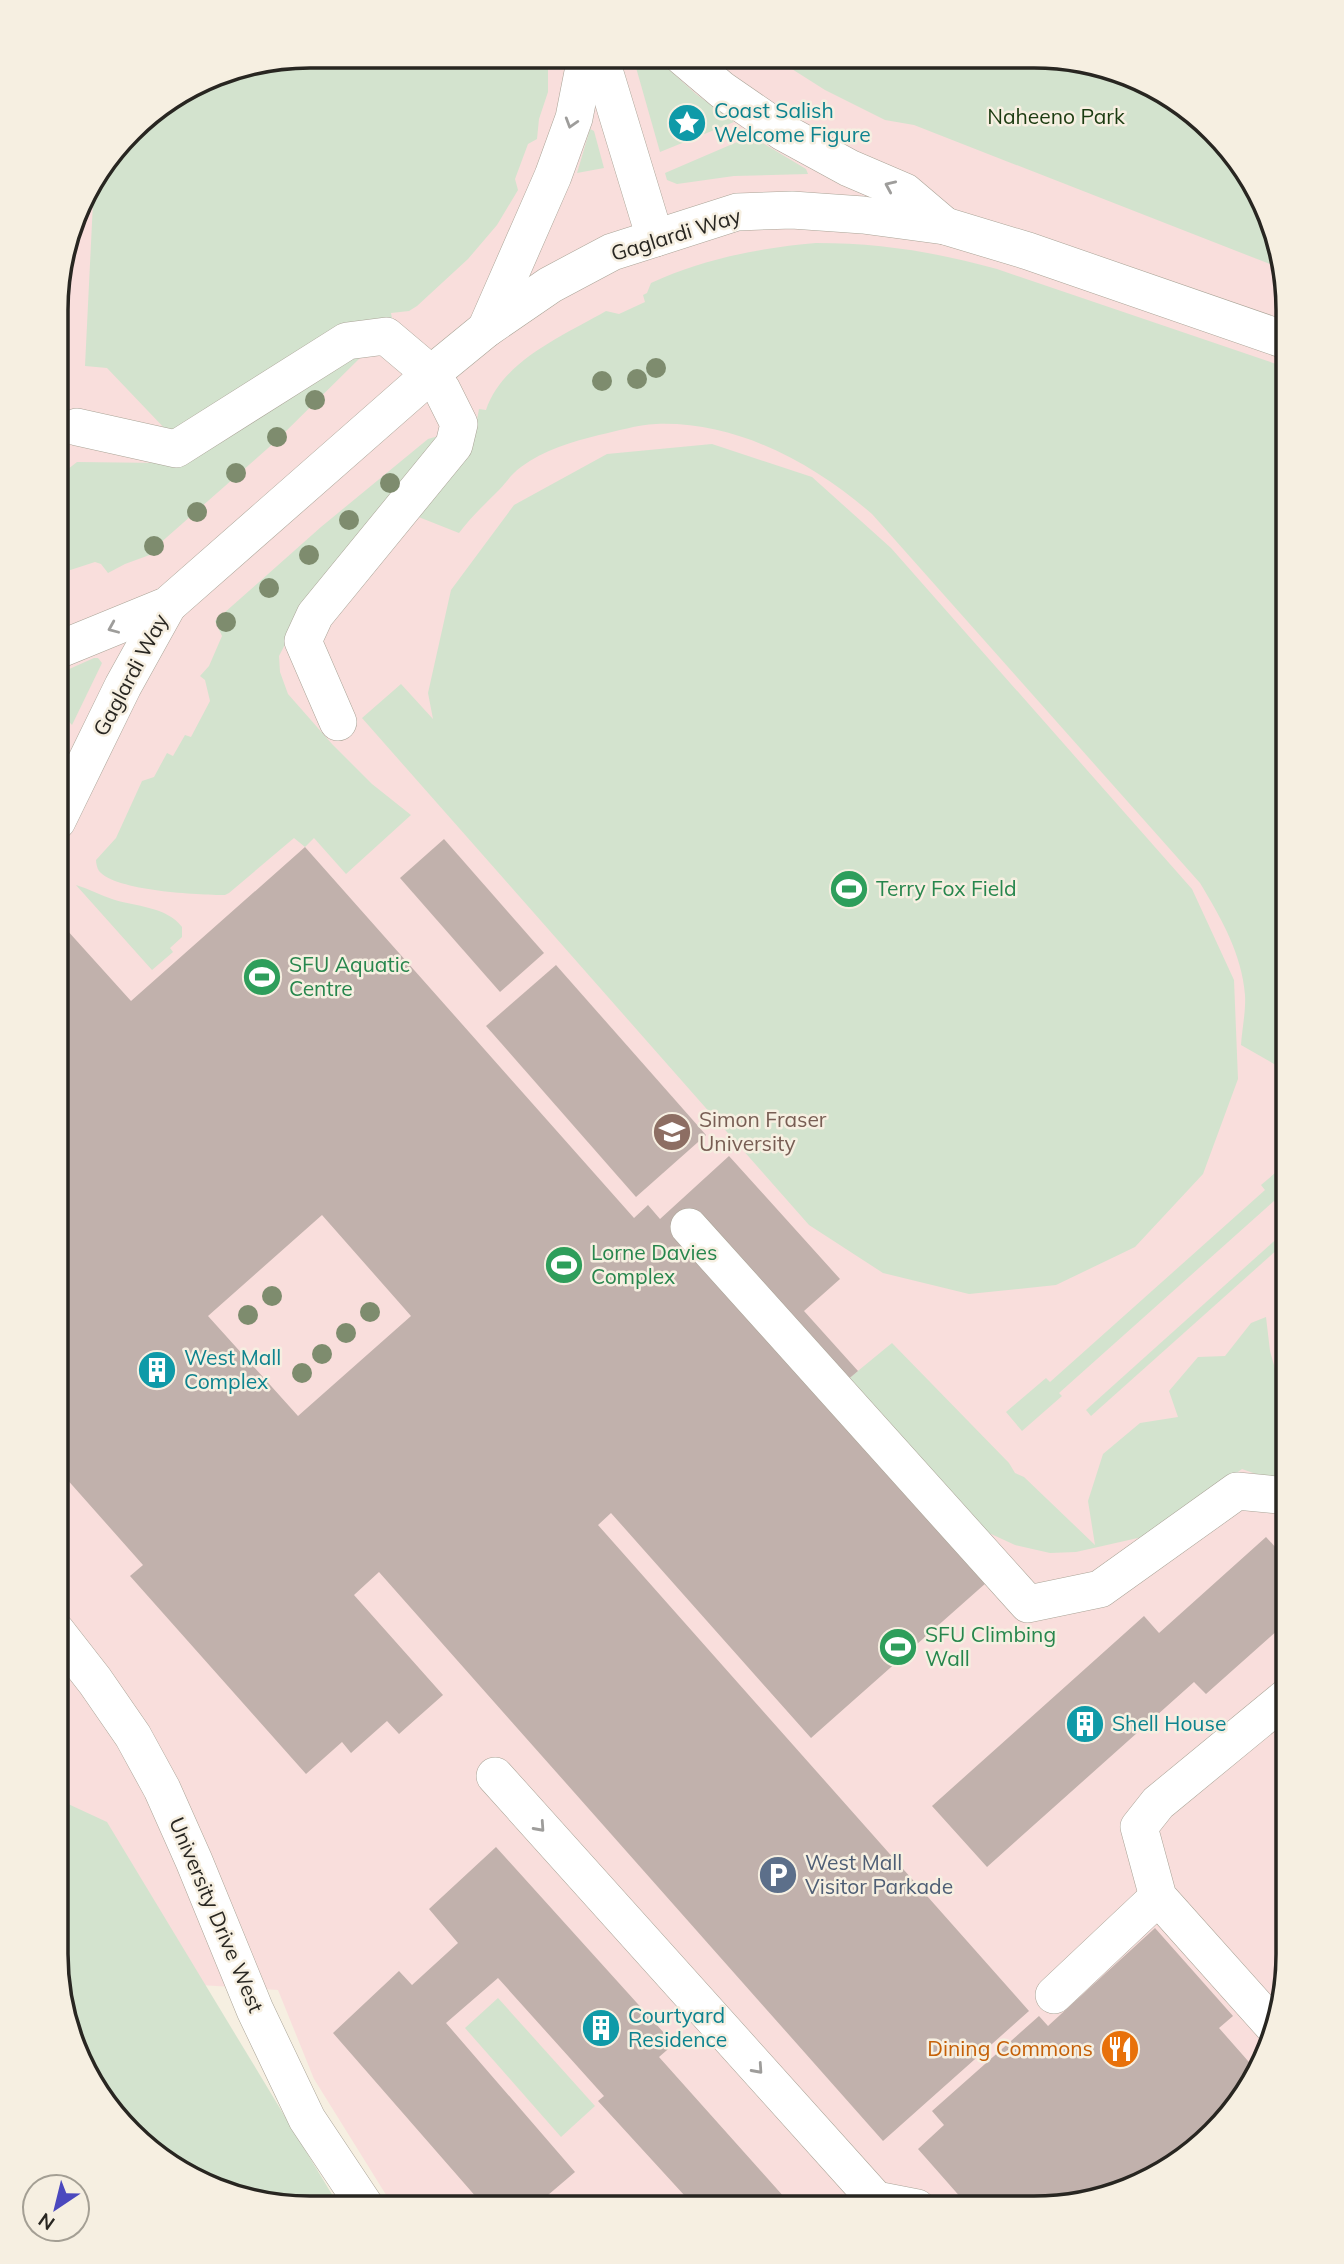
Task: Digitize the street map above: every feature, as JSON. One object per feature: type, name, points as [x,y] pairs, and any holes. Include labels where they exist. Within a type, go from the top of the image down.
[{"type":"street","points":[[486,329],[553,176],[573,118],[584,68]]},
{"type":"street","points":[[603,68],[655,238]]},
{"type":"street","points":[[696,68],[722,90],[783,132],[849,167],[905,192],[945,226]]},
{"type":"street","name":"Gaglardi Way","points":[[68,646],[168,605],[431,374],[486,329],[550,285],[612,252],[737,212],[792,210],[863,215],[945,226],[1028,251],[1276,337]]},
{"type":"street","points":[[76,427],[176,449],[347,341],[386,336],[431,374],[459,424],[454,445],[315,615],[303,641],[338,722]]},
{"type":"street","name":"Gaglardi Way","points":[[68,798],[123,686],[168,605]]},
{"type":"street","points":[[689,1227],[1028,1604],[1100,1589],[1237,1491],[1275,1495]]},
{"type":"street","name":"University Drive West","points":[[68,1653],[96,1681],[133,1735],[162,1788],[255,2010],[307,2119],[358,2196]]},
{"type":"street","points":[[1267,2018],[1158,1897],[1139,1827],[1158,1803],[1275,1706]]},
{"type":"street","points":[[495,1776],[865,2196]]},
{"type":"street","points":[[1054,1995],[1158,1897]]},
{"type":"shaded area","name":"Simon Fraser University","points":[[1034,68],[1097,76],[1155,101],[1181,118],[1205,139],[1226,163],[1243,189],[1263,232],[1271,263],[1276,310],[1275,1970],[1263,2032],[1243,2075],[1226,2101],[1205,2125],[1181,2146],[1127,2177],[1081,2191],[1034,2196],[387,2196],[314,2079],[278,1990],[184,1984],[68,1957],[68,1954],[68,310],[70,278],[81,232],[101,189],[128,151],[151,128],[176,109],[203,93],[232,81],[278,70]]},
{"type":"green space","points":[[548,68],[548,92],[539,119],[537,139],[528,144],[515,179],[518,190],[497,225],[468,259],[417,306],[409,311],[391,313],[393,324],[181,432],[168,432],[107,368],[85,366],[93,205],[109,176],[128,151],[151,128],[176,109],[203,93],[232,81],[278,70]]},
{"type":"green space","points":[[636,68],[667,68],[696,94],[734,122],[660,152]]},
{"type":"green space","name":"Naheeno Park","points":[[790,68],[1034,68],[1097,76],[1127,87],[1181,118],[1205,139],[1226,163],[1257,217],[1271,265],[914,125],[885,120],[825,90]]},
{"type":"green space","points":[[590,129],[594,131],[604,168],[577,173]]},
{"type":"green space","points":[[751,136],[806,169],[808,174],[734,176],[677,184],[667,180],[665,173]]},
{"type":"green space","points":[[816,243],[863,245],[952,258],[997,269],[1276,364],[1276,1065],[1241,1045],[1245,1001],[1240,965],[1223,923],[1200,883],[872,514],[825,478],[799,462],[744,438],[686,425],[656,424],[627,428],[548,451],[514,472],[459,533],[411,514],[473,441],[479,409],[486,410],[494,392],[506,377],[536,351],[606,311],[619,314],[645,302],[643,295],[647,293],[651,283],[691,267],[773,248]]},
{"type":"green space","points":[[341,357],[361,357],[276,441],[158,545],[155,553],[108,573],[101,564],[95,562],[68,571],[68,469],[77,462],[164,463]]},
{"type":"green space","points":[[442,435],[301,614],[279,656],[280,672],[288,694],[372,784],[411,815],[346,874],[314,838],[305,847],[294,838],[225,895],[178,893],[139,887],[108,878],[99,871],[96,860],[116,838],[142,781],[154,777],[167,753],[173,756],[185,735],[191,737],[210,701],[205,680],[200,676],[209,666],[222,636],[215,621],[321,527],[428,439]]},
{"type":"green space","name":"Terry Fox Field","points":[[712,444],[812,477],[891,548],[1192,889],[1234,980],[1238,1079],[1203,1174],[1135,1247],[1056,1285],[969,1294],[883,1273],[809,1225],[362,718],[401,684],[433,719],[428,693],[451,590],[514,505],[607,454]]},
{"type":"green space","points":[[94,658],[98,658],[102,663],[72,725],[68,720],[68,670]]},
{"type":"green space","points":[[76,885],[112,899],[168,915],[182,927],[182,937],[170,948],[173,952],[152,970]]},
{"type":"green space","points":[[1275,1173],[1275,1202],[1059,1393],[1062,1396],[1022,1431],[1006,1412],[1046,1378],[1050,1382],[1265,1190],[1261,1185]]},
{"type":"green space","points":[[1275,1240],[1275,1251],[1091,1416],[1086,1410]]},
{"type":"green space","points":[[1266,1317],[1275,1370],[1275,1481],[1242,1469],[1151,1535],[1076,1552],[1050,1553],[1015,1545],[965,1522],[842,1384],[892,1343],[1009,1463],[1015,1473],[1024,1477],[1095,1545],[1088,1501],[1103,1454],[1140,1423],[1178,1417],[1169,1391],[1198,1357],[1225,1356],[1251,1323]]},
{"type":"green space","points":[[68,1804],[107,1822],[333,2196],[278,2194],[247,2188],[189,2163],[163,2146],[139,2125],[118,2101],[101,2075],[76,2017],[70,1986]]},
{"type":"green space","points":[[498,1998],[595,2106],[561,2137],[465,2028]]},
{"type":"building","points":[[444,839],[544,953],[500,992],[400,878]]},
{"type":"building","points":[[305,847],[634,1218],[648,1205],[660,1219],[729,1156],[840,1279],[804,1311],[858,1371],[833,1392],[995,1575],[811,1738],[611,1513],[598,1525],[1029,2011],[883,2141],[379,1572],[354,1595],[443,1695],[399,1734],[387,1721],[351,1753],[342,1742],[306,1774],[130,1576],[143,1565],[68,1480],[68,931],[131,1001]],"holes":[[[322,1215],[411,1316],[298,1416],[208,1316]]]},
{"type":"building","points":[[556,965],[706,1135],[636,1197],[486,1026]]},
{"type":"building","name":"Shell House","points":[[1266,1537],[1275,1547],[1275,1632],[1206,1694],[1194,1682],[987,1867],[932,1806],[1144,1616],[1159,1633]]},
{"type":"building","name":"Courtyard Residence","points":[[496,1847],[674,2044],[659,2057],[783,2196],[685,2196],[598,2101],[604,2096],[498,1978],[446,2023],[575,2172],[547,2196],[475,2196],[333,2033],[399,1971],[412,1985],[458,1943],[429,1909]]},
{"type":"building","name":"Dining Commons","points":[[1155,1928],[1233,2016],[1219,2028],[1249,2062],[1226,2101],[1205,2125],[1181,2146],[1127,2177],[1081,2191],[1050,2195],[959,2196],[918,2149],[944,2125],[932,2111],[1039,2016],[1048,2026]]},
{"type":"place","name":"Coast Salish Welcome Figure","points":[[687,123]]},
{"type":"place","name":"Terry Fox Field","points":[[849,889]]},
{"type":"place","name":"SFU Aquatic Centre","points":[[262,977]]},
{"type":"place","name":"Simon Fraser University","points":[[672,1132]]},
{"type":"place","name":"Lorne Davies Complex","points":[[564,1265]]},
{"type":"place","name":"West Mall Complex","points":[[157,1370]]},
{"type":"place","name":"SFU Climbing Wall","points":[[898,1647]]},
{"type":"place","name":"Shell House","points":[[1085,1724]]},
{"type":"place","name":"West Mall Visitor Parkade","points":[[778,1875]]},
{"type":"place","name":"Courtyard Residence","points":[[601,2028]]},
{"type":"place","name":"Dining Commons","points":[[1120,2049]]}]
